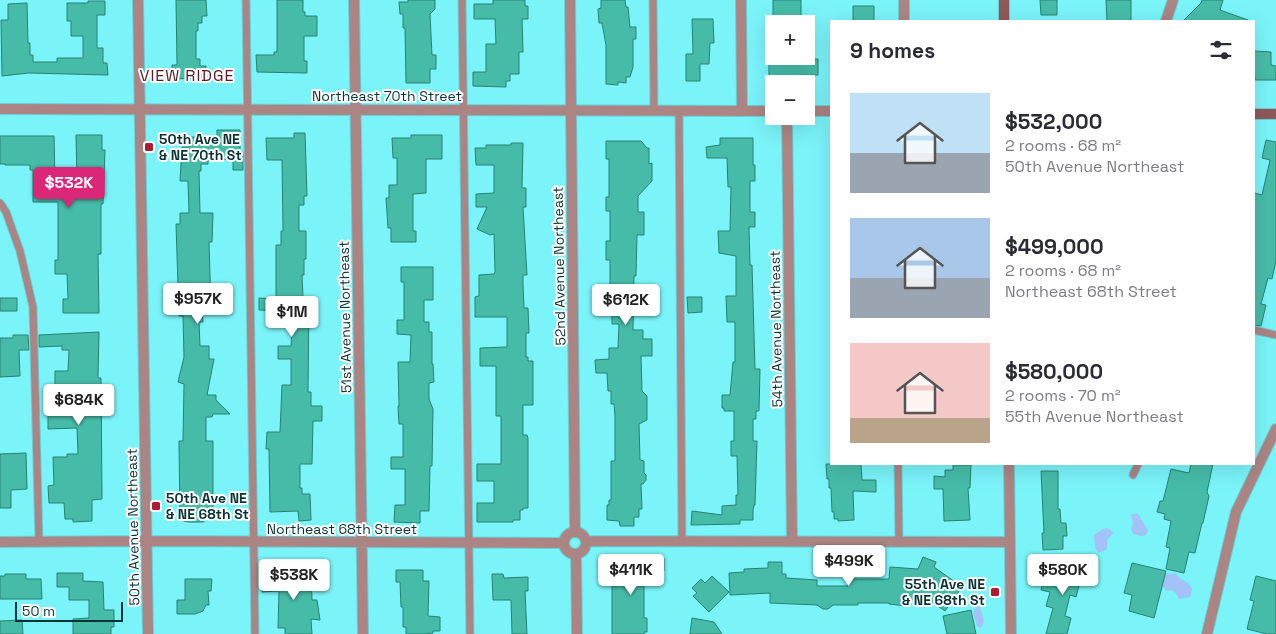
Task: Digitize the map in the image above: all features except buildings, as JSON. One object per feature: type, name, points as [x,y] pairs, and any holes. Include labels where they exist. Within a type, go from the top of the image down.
[{"type":"main road","points":[[1004,0],[1004,20]]},
{"type":"main road","points":[[1255,114],[1276,114]]},
{"type":"street","name":"50th Avenue Northeast","points":[[138,0],[148,634]]},
{"type":"street","name":"51st Avenue Northeast","points":[[354,0],[363,634]]},
{"type":"street","name":"52nd Avenue Northeast","points":[[570,0],[576,531]]},
{"type":"street","points":[[741,0],[742,111]]},
{"type":"street","points":[[904,0],[904,20]]},
{"type":"street","points":[[1166,20],[1173,0]]},
{"type":"street","name":"Northeast 70th Street","points":[[0,108],[765,111]]},
{"type":"street","points":[[815,111],[830,112]]},
{"type":"street","name":"54th Avenue Northeast","points":[[787,125],[792,542]]},
{"type":"street","points":[[1207,634],[1236,512],[1276,429]]},
{"type":"street","points":[[1009,465],[1011,634]]},
{"type":"street","points":[[576,531],[583,534],[587,540],[585,548],[576,554],[569,552],[564,543],[568,534],[576,531]]},
{"type":"street","points":[[587,540],[1010,542]]},
{"type":"street","name":"Northeast 68th Street","points":[[0,542],[564,543]]},
{"type":"street","points":[[576,554],[577,634]]},
{"type":"lane","points":[[246,0],[255,634]]},
{"type":"lane","points":[[462,0],[470,634]]},
{"type":"lane","points":[[654,0],[654,111]]},
{"type":"lane","points":[[680,111],[682,541]]},
{"type":"lane","points":[[0,204],[6,212],[20,251],[33,307],[39,542]]},
{"type":"lane","points":[[1255,330],[1276,335]]},
{"type":"lane","points":[[898,465],[899,540]]},
{"type":"lane","points":[[1133,475],[1138,465]]},
{"type":"water","points":[[1131,514],[1138,514],[1148,530],[1146,535],[1133,534]]},
{"type":"water","points":[[1107,528],[1113,533],[1107,540],[1107,549],[1099,553],[1095,548],[1094,535]]},
{"type":"water","points":[[1165,573],[1176,574],[1189,584],[1192,589],[1190,597],[1179,599],[1176,593],[1171,590],[1167,591],[1161,585]]},
{"type":"water","points":[[976,605],[979,606],[983,617],[981,628],[977,626],[973,613]]},
{"type":"place","name":"50th Ave NE & NE 70th St","points":[[149,147]]},
{"type":"place","name":"50th Ave NE & NE 68th St","points":[[156,506]]},
{"type":"place","name":"55th Ave NE & NE 68th St","points":[[995,592]]},
{"type":"district","name":"VIEW RIDGE","points":[[187,75]]}]
